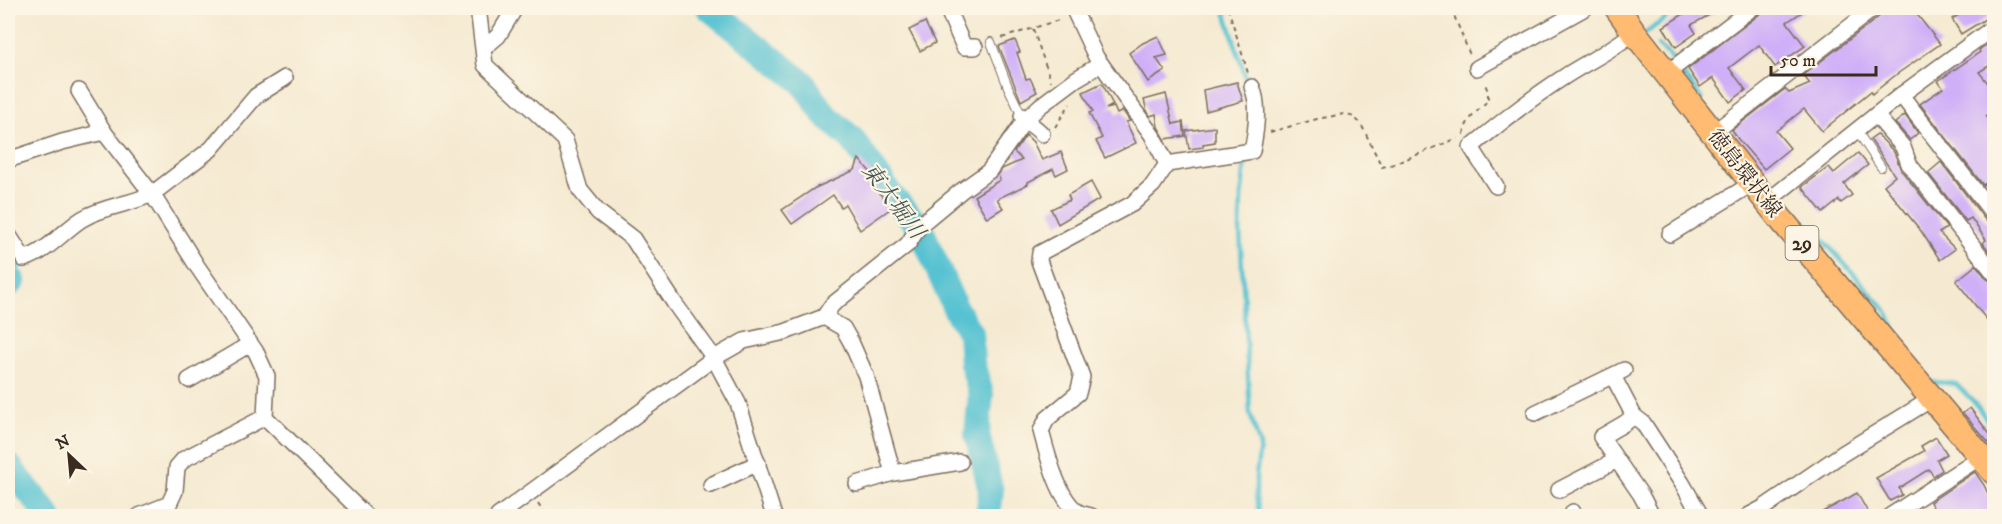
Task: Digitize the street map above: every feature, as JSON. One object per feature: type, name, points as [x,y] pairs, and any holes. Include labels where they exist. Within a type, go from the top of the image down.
[{"type":"main road","name":"徳島環状線","points":[[1617,8],[1634,32],[1674,68],[1767,194],[1991,467]]},
{"type":"street","points":[[478,8],[486,64],[564,140],[580,190],[598,213],[633,239],[675,304],[714,358],[738,403],[774,516]]},
{"type":"street","points":[[484,48],[498,36],[515,8]]},
{"type":"street","points":[[947,8],[964,47],[975,47]]},
{"type":"street","points":[[1477,68],[1585,8]]},
{"type":"street","points":[[1674,68],[1752,8]]},
{"type":"street","points":[[1719,128],[1874,8]]},
{"type":"street","points":[[1072,13],[1101,64],[1152,135],[1167,164]]},
{"type":"street","points":[[1670,234],[1767,194],[1857,131],[1901,95],[1995,27]]},
{"type":"street","points":[[1496,186],[1471,147],[1522,104],[1634,32]]},
{"type":"street","points":[[498,516],[714,358],[744,341],[785,332],[824,317],[832,305],[908,244],[918,227],[989,171],[1024,118],[1056,91],[1077,83],[1101,64]]},
{"type":"street","points":[[8,234],[24,259],[37,255],[82,219],[108,207],[152,194],[211,149],[256,96],[285,78]]},
{"type":"street","points":[[1091,516],[1077,511],[1066,500],[1048,458],[1041,431],[1047,419],[1078,393],[1082,377],[1039,261],[1040,254],[1132,204],[1153,185],[1167,164],[1252,151],[1255,136],[1255,94],[1252,87]]},
{"type":"street","points":[[79,91],[104,132],[152,194],[250,344],[267,375],[265,417],[366,516]]},
{"type":"street","points":[[1901,95],[1995,215]]},
{"type":"street","points":[[1876,115],[1903,147],[1909,164],[1995,273]]},
{"type":"street","points":[[1024,118],[1042,134]]},
{"type":"street","points":[[8,160],[62,142],[104,132]]},
{"type":"street","points":[[824,317],[843,328],[855,351],[866,376],[893,473]]},
{"type":"street","points":[[189,380],[250,344]]},
{"type":"street","points":[[1545,413],[1619,373],[1634,416],[1643,423],[1701,516]]},
{"type":"street","points":[[1751,516],[1842,454],[1933,398]]},
{"type":"street","points":[[1634,416],[1600,437],[1641,495],[1652,516]]},
{"type":"street","points":[[139,516],[169,504],[175,491],[177,467],[184,459],[265,417]]},
{"type":"street","points":[[1559,490],[1617,460]]},
{"type":"street","points":[[857,484],[893,473],[960,462]]},
{"type":"street","points":[[711,484],[758,463]]},
{"type":"street","points":[[1890,516],[1991,467]]},
{"type":"lane","points":[[991,42],[1008,87],[1024,118]]},
{"type":"lane","points":[[1857,131],[1881,167]]},
{"type":"path","points":[[1228,8],[1252,87]]},
{"type":"path","points":[[991,42],[1033,29],[1072,13]]},
{"type":"path","points":[[1033,29],[1056,91]]},
{"type":"path","points":[[1042,134],[1056,126],[1077,83]]},
{"type":"path","points":[[1255,136],[1344,114],[1354,117],[1361,124],[1382,167],[1464,136]]},
{"type":"building","points":[[1693,8],[1722,8],[1691,25],[1696,33],[1676,47],[1663,27]]},
{"type":"building","points":[[1768,8],[1808,8],[1787,22],[1805,46],[1775,67],[1759,45],[1729,68],[1746,90],[1730,102],[1713,78],[1700,87],[1688,69]]},
{"type":"building","points":[[1886,8],[1912,8],[1940,44],[1872,94],[1871,91],[1822,131],[1804,109],[1776,131],[1790,148],[1764,169],[1732,130],[1785,89],[1789,93],[1810,84],[1803,75],[1880,16]]},
{"type":"building","points":[[1970,8],[1995,8],[1995,13],[1961,34],[1952,19]]},
{"type":"building","points":[[925,22],[935,43],[920,51],[909,30]]},
{"type":"building","points":[[1158,36],[1167,55],[1156,58],[1165,71],[1148,82],[1129,53]]},
{"type":"building","points":[[1995,39],[1995,62],[1979,72],[1995,92],[1995,109],[1986,116],[1995,127],[1995,178],[1983,185],[1920,104],[1943,88],[1938,81]]},
{"type":"building","points":[[1015,40],[1026,79],[1030,78],[1037,92],[1021,101],[999,46]]},
{"type":"building","points":[[1237,82],[1243,101],[1206,111],[1203,90]]},
{"type":"building","points":[[1102,83],[1113,105],[1106,109],[1114,107],[1117,114],[1123,111],[1130,121],[1126,122],[1136,143],[1105,158],[1096,141],[1102,138],[1089,113],[1093,112],[1083,92]]},
{"type":"building","points":[[1166,94],[1173,124],[1183,122],[1185,136],[1165,139],[1158,127],[1156,114],[1150,116],[1147,111],[1144,100]]},
{"type":"building","points":[[1905,115],[1918,133],[1910,140],[1895,123]]},
{"type":"building","points":[[1215,127],[1215,142],[1189,149],[1186,131]]},
{"type":"building","points":[[1877,134],[1894,152],[1901,170],[1947,228],[1939,233],[1955,249],[1940,260],[1921,231],[1884,185],[1895,176],[1870,139]]},
{"type":"building","points":[[1026,135],[1033,142],[1042,160],[1061,152],[1068,169],[1056,175],[1053,169],[997,199],[1003,208],[987,218],[974,196],[1000,180],[998,175],[1002,169],[1022,160],[1014,152]]},
{"type":"building","points":[[1858,153],[1868,165],[1844,184],[1852,195],[1841,203],[1839,200],[1823,213],[1802,187],[1829,167],[1834,173]]},
{"type":"building","points":[[859,159],[877,180],[871,185],[893,207],[860,230],[845,204],[841,207],[833,195],[792,224],[782,210],[815,188],[855,170]]},
{"type":"building","points":[[1941,162],[1986,221],[1995,228],[1995,258],[1983,243],[1986,240],[1971,218],[1966,221],[1928,173]]},
{"type":"building","points":[[1091,182],[1100,199],[1058,224],[1051,209],[1070,200],[1068,195]]},
{"type":"building","points":[[1976,265],[1987,279],[1995,283],[1995,314],[1987,320],[1956,281]]},
{"type":"building","points":[[1970,408],[1995,441],[1995,450],[1963,413]]},
{"type":"building","points":[[1936,437],[1947,454],[1937,460],[1942,470],[1933,476],[1929,469],[1899,488],[1902,495],[1890,501],[1876,478],[1924,451],[1921,446]]},
{"type":"building","points":[[1975,472],[1995,509],[1995,516],[1938,516],[1930,502]]},
{"type":"building","points":[[1857,493],[1870,516],[1815,516],[1843,501]]},
{"type":"waterway","name":"東大堀川","points":[[709,8],[802,82],[825,115],[852,139],[891,195],[922,232],[955,308],[970,333],[972,363],[981,394],[977,434],[991,491],[988,516]]},
{"type":"waterway","points":[[1224,8],[1248,85]]},
{"type":"waterway","points":[[1646,33],[1679,8]]},
{"type":"waterway","points":[[1658,45],[1669,55],[1702,99]]},
{"type":"waterway","points":[[1246,156],[1240,229],[1250,414],[1260,446],[1256,476],[1256,497],[1260,516]]},
{"type":"waterway","points":[[1787,210],[1816,232],[1886,310],[1904,348]]},
{"type":"waterway","points":[[8,250],[13,258]]},
{"type":"waterway","points":[[8,285],[13,281]]},
{"type":"waterway","points":[[1929,381],[1956,384],[1975,403],[1994,430]]},
{"type":"waterway","points":[[8,465],[49,516]]}]
